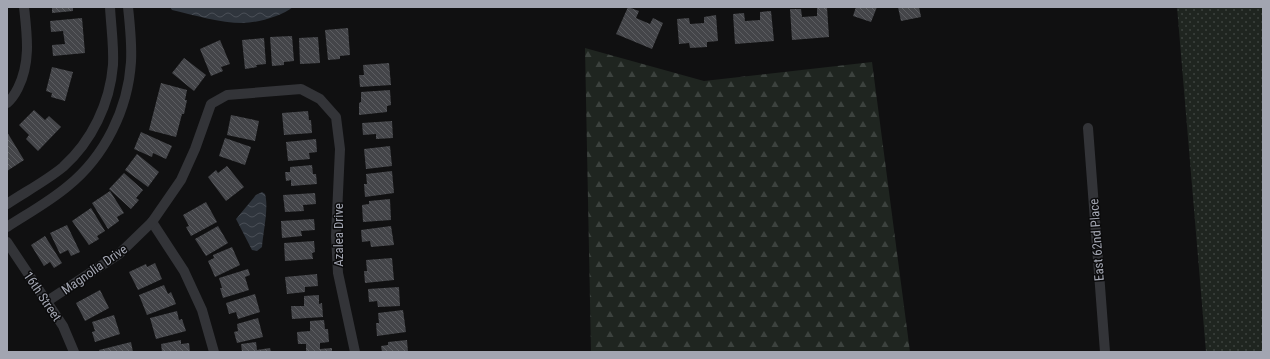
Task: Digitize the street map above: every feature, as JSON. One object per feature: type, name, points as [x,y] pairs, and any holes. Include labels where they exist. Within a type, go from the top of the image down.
[{"type":"street","points":[[7,103],[12,99],[23,77],[28,46],[24,7]]},
{"type":"street","points":[[7,204],[62,167],[81,147],[92,132],[107,95],[113,65],[110,7]]},
{"type":"street","points":[[7,227],[68,186],[96,158],[110,135],[120,112],[128,88],[130,76],[132,50],[128,7]]},
{"type":"street","name":"Magnolia Drive","points":[[46,302],[119,254],[152,222],[181,180],[195,149],[211,104],[227,95],[301,88],[320,99],[336,117]]},
{"type":"street","name":"Azalea Drive","points":[[336,117],[340,149],[336,236],[338,273],[355,352]]},
{"type":"street","name":"East 62nd Place","points":[[1088,128],[1105,352]]},
{"type":"street","points":[[152,222],[184,271],[202,310],[214,352]]},
{"type":"street","name":"16th Street","points":[[7,242],[11,257],[63,326],[74,352]]},
{"type":"green space","points":[[1177,7],[1263,7],[1263,352],[1206,352]]},
{"type":"green space","points":[[585,48],[704,81],[872,62],[910,352],[591,352]]},
{"type":"water","points":[[170,7],[293,7],[283,13],[255,22],[234,23],[172,10]]},
{"type":"water","points":[[262,192],[265,194],[266,199],[266,213],[262,247],[257,251],[252,250],[236,219],[256,195]]},
{"type":"building","points":[[52,7],[73,7],[73,11],[52,13]]},
{"type":"building","points":[[628,7],[639,11],[636,18],[650,24],[653,18],[663,23],[652,49],[616,34]]},
{"type":"building","points":[[827,7],[829,37],[792,40],[790,9],[801,9],[802,17],[817,16],[817,8]]},
{"type":"building","points":[[856,7],[877,7],[871,22],[853,16]]},
{"type":"building","points":[[898,7],[919,7],[921,17],[901,21]]},
{"type":"building","points":[[771,11],[774,41],[735,44],[733,14],[744,13],[745,21],[760,20],[760,12]]},
{"type":"building","points":[[716,15],[718,41],[707,42],[707,47],[690,48],[689,43],[679,44],[677,19],[689,18],[690,24],[704,23],[704,17]]},
{"type":"building","points":[[82,18],[85,53],[53,56],[52,45],[65,44],[63,31],[51,32],[50,21]]},
{"type":"building","points":[[348,28],[350,55],[340,56],[340,59],[328,60],[325,30]]},
{"type":"building","points":[[292,36],[294,61],[284,62],[284,65],[272,66],[270,37]]},
{"type":"building","points":[[318,37],[320,63],[300,64],[299,38]]},
{"type":"building","points":[[264,38],[266,64],[256,65],[257,67],[245,69],[242,40]]},
{"type":"building","points":[[220,40],[230,64],[221,67],[223,71],[211,76],[200,49]]},
{"type":"building","points":[[184,58],[206,75],[194,91],[172,73]]},
{"type":"building","points":[[389,63],[391,85],[360,87],[359,75],[364,75],[363,65]]},
{"type":"building","points":[[52,67],[73,72],[65,101],[51,97],[52,93],[46,91]]},
{"type":"building","points":[[161,83],[187,90],[185,100],[187,100],[184,114],[182,114],[176,137],[149,130]]},
{"type":"building","points":[[390,90],[391,105],[387,106],[387,112],[359,115],[361,92]]},
{"type":"building","points":[[34,110],[45,120],[49,116],[61,127],[38,151],[26,139],[29,135],[19,125]]},
{"type":"building","points":[[308,111],[309,120],[311,120],[312,133],[284,135],[282,113]]},
{"type":"building","points":[[231,115],[259,121],[255,141],[227,135]]},
{"type":"building","points":[[392,121],[393,138],[376,139],[376,134],[363,135],[362,123]]},
{"type":"building","points":[[7,132],[24,160],[7,171]]},
{"type":"building","points":[[141,132],[172,146],[166,159],[153,153],[152,157],[134,149]]},
{"type":"building","points":[[225,138],[251,147],[245,165],[219,156]]},
{"type":"building","points":[[316,139],[317,152],[309,153],[310,159],[288,161],[286,142]]},
{"type":"building","points":[[390,146],[392,166],[366,169],[364,149]]},
{"type":"building","points":[[137,154],[159,172],[148,187],[125,170]]},
{"type":"building","points":[[312,165],[313,174],[316,174],[317,184],[291,186],[291,180],[286,181],[285,172],[290,172],[290,167]]},
{"type":"building","points":[[227,166],[244,187],[226,201],[208,177],[216,170],[218,173]]},
{"type":"building","points":[[392,171],[394,193],[365,197],[364,184],[367,184],[366,174]]},
{"type":"building","points":[[124,173],[143,190],[136,198],[139,200],[131,209],[109,189]]},
{"type":"building","points":[[110,191],[124,213],[117,217],[119,221],[108,229],[92,203]]},
{"type":"building","points":[[315,193],[316,204],[303,205],[304,211],[285,212],[283,195]]},
{"type":"building","points":[[390,199],[391,220],[363,222],[362,205],[369,204],[369,201]]},
{"type":"building","points":[[206,202],[217,222],[191,236],[186,227],[189,226],[183,215]]},
{"type":"building","points":[[91,208],[105,231],[97,236],[99,239],[89,245],[72,221]]},
{"type":"building","points":[[314,219],[315,230],[301,231],[302,236],[282,238],[281,221]]},
{"type":"building","points":[[67,225],[80,252],[71,256],[68,250],[60,254],[50,233]]},
{"type":"building","points":[[218,226],[228,243],[206,256],[195,239]]},
{"type":"building","points":[[391,226],[394,245],[371,247],[370,241],[362,242],[361,230]]},
{"type":"building","points":[[45,236],[62,263],[54,268],[50,262],[44,266],[31,245]]},
{"type":"building","points":[[314,241],[315,252],[312,253],[313,259],[285,261],[284,243]]},
{"type":"building","points":[[232,247],[240,265],[215,277],[208,261],[214,258],[213,255]]},
{"type":"building","points":[[392,258],[394,280],[365,283],[364,271],[367,271],[366,260]]},
{"type":"building","points":[[155,263],[162,279],[138,290],[129,272],[146,264],[147,267]]},
{"type":"building","points":[[248,269],[250,275],[245,277],[249,290],[223,298],[219,278]]},
{"type":"building","points":[[317,274],[318,286],[305,287],[305,292],[287,294],[285,277]]},
{"type":"building","points":[[164,285],[168,294],[171,292],[176,304],[147,315],[139,295]]},
{"type":"building","points":[[399,287],[400,306],[378,307],[377,301],[369,302],[368,289]]},
{"type":"building","points":[[100,290],[109,308],[85,321],[76,303]]},
{"type":"building","points":[[255,294],[260,312],[238,319],[236,312],[229,314],[226,303]]},
{"type":"building","points":[[319,295],[319,304],[322,303],[323,317],[292,319],[291,306],[304,306],[304,296]]},
{"type":"building","points":[[403,310],[406,332],[377,336],[376,323],[379,323],[378,313]]},
{"type":"building","points":[[177,311],[179,320],[182,319],[186,331],[156,339],[150,318]]},
{"type":"building","points":[[114,315],[120,334],[95,342],[92,332],[95,331],[92,322]]},
{"type":"building","points":[[258,318],[263,337],[237,343],[234,332],[238,331],[237,324]]},
{"type":"building","points":[[324,320],[325,329],[328,329],[329,342],[320,343],[320,349],[332,348],[332,352],[306,352],[306,344],[298,344],[297,332],[310,331],[310,321]]},
{"type":"building","points":[[181,340],[181,344],[189,343],[190,352],[162,352],[161,344]]},
{"type":"building","points":[[407,340],[408,352],[382,352],[381,346],[388,345],[388,342]]},
{"type":"building","points":[[131,342],[133,352],[100,352],[99,350]]},
{"type":"building","points":[[256,342],[257,350],[270,348],[271,352],[242,352],[241,344]]}]
